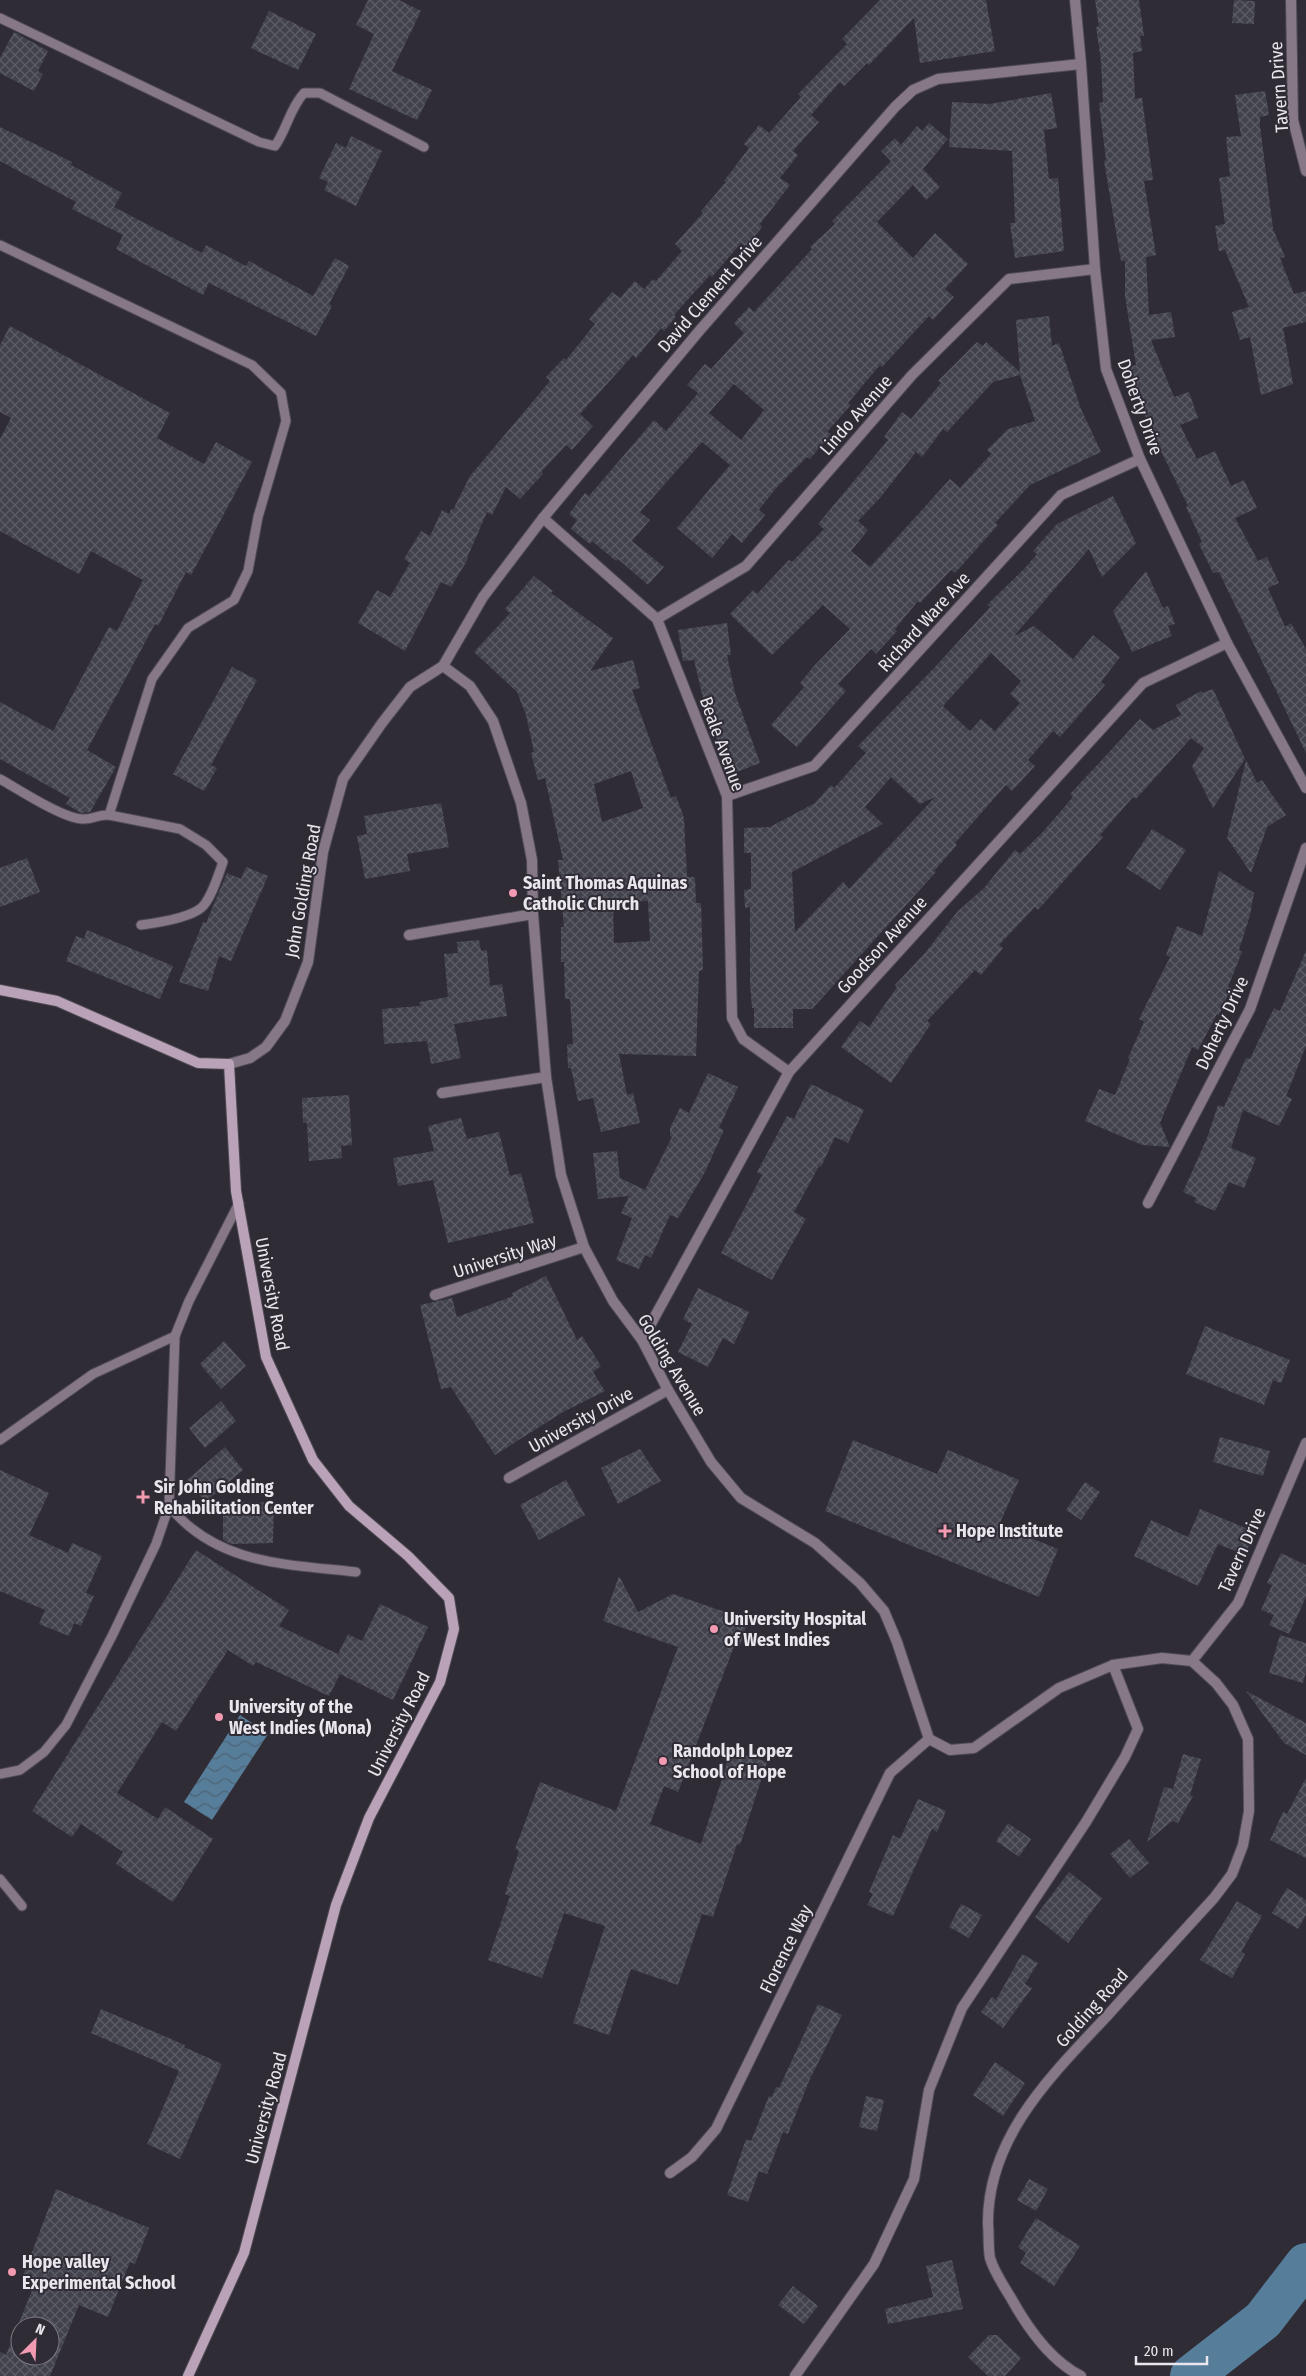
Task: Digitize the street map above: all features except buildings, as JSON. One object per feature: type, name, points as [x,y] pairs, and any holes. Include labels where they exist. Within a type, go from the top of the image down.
[{"type":"street","name":"Doherty Drive","points":[[1075,0],[1095,269],[1106,369],[1140,459],[1227,642],[1306,788]]},
{"type":"street","name":"Tavern Drive","points":[[1291,0],[1293,120],[1306,171]]},
{"type":"street","name":"David Clement Drive","points":[[443,666],[483,597],[543,518],[700,330],[895,107],[913,90],[938,79],[1081,64]]},
{"type":"street","name":"Lindo Avenue","points":[[657,619],[746,566],[912,375],[1009,279],[1095,269]]},
{"type":"street","name":"Richard Ware Ave","points":[[727,796],[814,766],[1062,495],[1140,459]]},
{"type":"street","name":"Beale Avenue","points":[[543,518],[657,619],[727,796],[732,1018],[743,1039],[789,1072]]},
{"type":"street","name":"Goodson Avenue","points":[[642,1340],[789,1072],[1143,683],[1227,642]]},
{"type":"street","name":"Golding Avenue","points":[[443,666],[470,686],[493,721],[521,803],[532,860],[533,914],[546,1077],[561,1175],[584,1247],[613,1301],[642,1340],[668,1390],[711,1462],[741,1498],[815,1543],[860,1583],[884,1611],[897,1642],[929,1739]]},
{"type":"street","name":"John Golding Road","points":[[0,990],[57,1001],[198,1063],[229,1064],[250,1058],[266,1047],[285,1021],[308,962],[324,852],[343,780],[410,687],[443,666]]},
{"type":"street","name":"Doherty Drive","points":[[1148,1203],[1250,1009],[1306,848]]},
{"type":"street","points":[[409,935],[533,914]]},
{"type":"street","name":"University Road","points":[[188,2376],[244,2253],[336,1905],[369,1818],[440,1682],[454,1629],[449,1598],[408,1556],[349,1506],[313,1460],[266,1357],[239,1203],[229,1064]]},
{"type":"street","points":[[442,1093],[546,1077]]},
{"type":"street","name":"University Way","points":[[435,1295],[584,1247]]},
{"type":"street","name":"University Drive","points":[[509,1478],[668,1390]]},
{"type":"street","name":"Tavern Drive","points":[[1192,1661],[1238,1603],[1306,1443]]},
{"type":"street","points":[[929,1739],[950,1750],[974,1748],[1059,1688],[1113,1665],[1162,1658],[1192,1661]]},
{"type":"street","name":"Golding Road","points":[[1076,2374],[1046,2347],[1023,2320],[1002,2283],[990,2258],[988,2206],[998,2163],[1015,2125],[1048,2080],[1214,1898],[1232,1874],[1243,1845],[1249,1811],[1248,1738],[1233,1705],[1216,1683],[1192,1661]]},
{"type":"street","points":[[796,2376],[874,2264],[914,2180],[929,2090],[962,2008],[1086,1822],[1125,1757],[1138,1729],[1113,1665]]},
{"type":"street","name":"Florence Way","points":[[670,2173],[692,2157],[716,2128],[890,1774],[929,1739]]},
{"type":"lane","points":[[0,18],[260,142],[275,146],[284,133],[296,102],[304,93],[320,93],[424,147]]},
{"type":"lane","points":[[0,245],[252,365],[281,393],[286,421],[258,518],[248,571],[234,600],[188,628],[152,679],[109,815]]},
{"type":"lane","points":[[0,779],[52,809],[82,820],[100,814],[180,829],[206,845],[223,862],[213,888],[202,908],[168,922],[141,925]]},
{"type":"lane","points":[[0,1774],[20,1770],[44,1752],[66,1725],[114,1634],[156,1544],[169,1506],[175,1336],[189,1301],[239,1203]]},
{"type":"lane","points":[[0,1440],[93,1374],[175,1336]]},
{"type":"lane","points":[[169,1506],[184,1524],[213,1544],[242,1556],[292,1565],[356,1572]]},
{"type":"lane","points":[[0,1879],[22,1906]]},
{"type":"water","points":[[240,1715],[268,1734],[212,1820],[184,1802]]},
{"type":"waterway","points":[[1191,2376],[1263,2320],[1306,2264]]},
{"type":"place","name":"Saint Thomas Aquinas Catholic Church","points":[[513,893]]},
{"type":"place","name":"Sir John Golding Rehabilitation Center","points":[[143,1497]]},
{"type":"place","name":"Hope Institute","points":[[945,1531]]},
{"type":"place","name":"University Hospital of West Indies","points":[[714,1629]]},
{"type":"place","name":"University of the West Indies (Mona)","points":[[219,1717]]},
{"type":"place","name":"Randolph Lopez School of Hope","points":[[663,1761]]},
{"type":"place","name":"Hope valley Experimental School","points":[[12,2272]]}]
